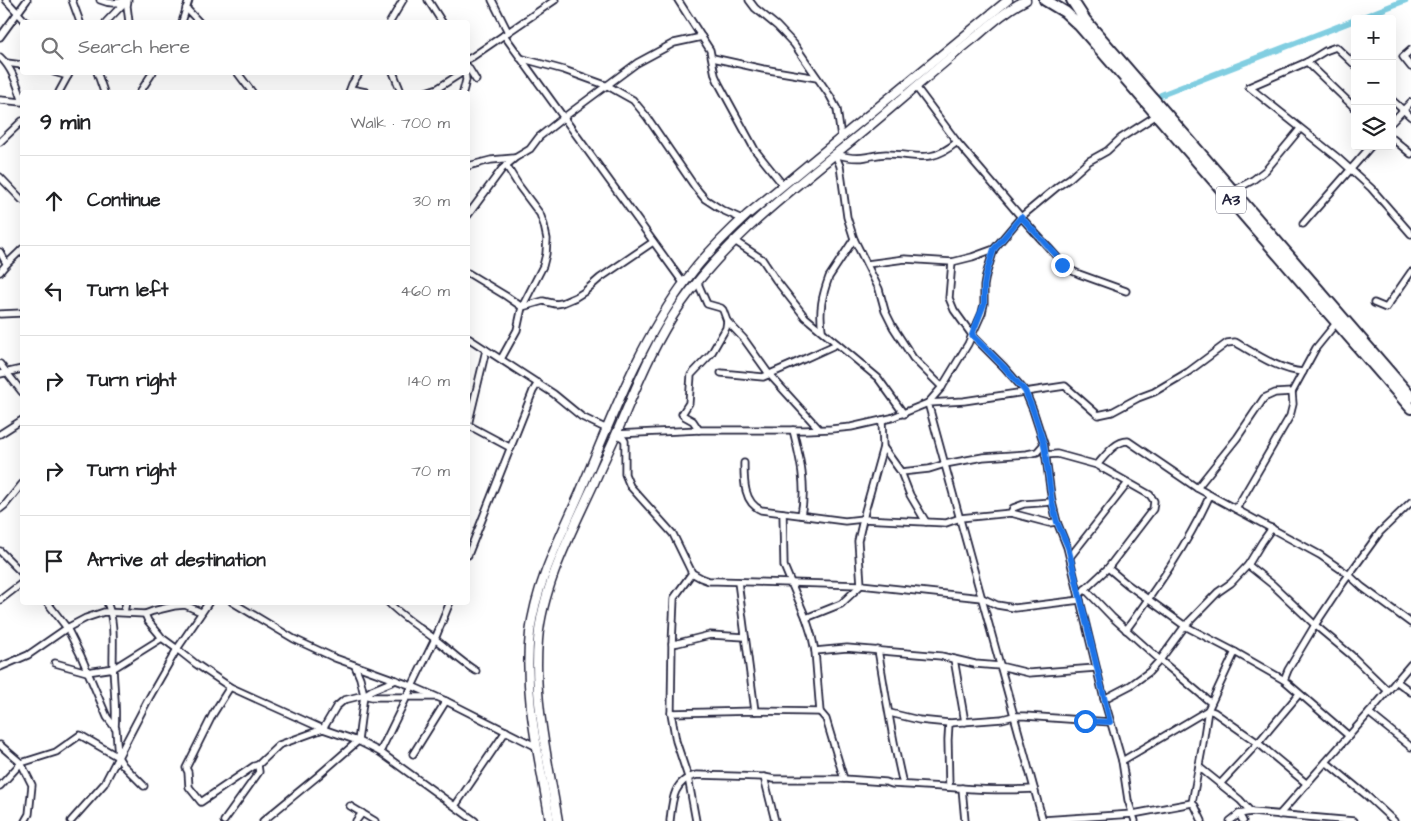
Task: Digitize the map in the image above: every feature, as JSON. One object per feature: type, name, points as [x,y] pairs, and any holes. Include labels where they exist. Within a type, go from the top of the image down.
[{"type":"highway","name":"A3","points":[[1045,0],[1058,6],[1073,18],[1157,115],[1411,397]]},
{"type":"highway","name":"A3","points":[[1072,0],[1085,20],[1233,191],[1259,227],[1411,408]]},
{"type":"main road","points":[[550,821],[531,709],[528,666],[530,632],[537,596],[552,555],[640,355],[684,284],[709,253],[742,220],[1008,0]]},
{"type":"main road","points":[[558,821],[541,721],[536,670],[538,637],[544,605],[558,563],[645,366],[678,307],[697,281],[733,240],[1004,14],[1026,0]]},
{"type":"street","points":[[6,0],[24,20]]},
{"type":"street","points":[[0,37],[27,0]]},
{"type":"street","points":[[72,0],[79,20]]},
{"type":"street","points":[[100,0],[118,4],[127,0]]},
{"type":"street","points":[[108,20],[127,0]]},
{"type":"street","points":[[127,0],[129,20]]},
{"type":"street","points":[[183,20],[189,0]]},
{"type":"street","points":[[391,20],[403,0]]},
{"type":"street","points":[[428,0],[441,20]]},
{"type":"street","points":[[492,0],[506,34],[520,58],[684,284]]},
{"type":"street","points":[[678,0],[710,50],[715,75],[719,84],[755,150],[783,185]]},
{"type":"street","points":[[748,0],[794,44],[830,96],[837,109],[841,137]]},
{"type":"street","points":[[470,58],[553,1]]},
{"type":"street","points":[[186,8],[196,20]]},
{"type":"street","points":[[470,212],[506,165],[530,149],[542,135],[563,118],[637,63],[674,43],[702,37]]},
{"type":"street","points":[[1351,61],[1336,47],[1249,88],[1371,188],[1411,234]]},
{"type":"street","points":[[1411,50],[1403,57],[1411,67]]},
{"type":"street","points":[[0,57],[7,63],[20,94]]},
{"type":"street","points":[[520,58],[564,70],[608,86],[628,97],[637,104],[660,134],[694,187],[705,199],[742,220]]},
{"type":"street","points":[[713,58],[817,78]]},
{"type":"street","points":[[1307,62],[1352,105]]},
{"type":"street","points":[[7,63],[20,65]]},
{"type":"street","points":[[470,70],[476,80]]},
{"type":"street","points":[[60,90],[68,75]]},
{"type":"street","points":[[98,75],[103,90]]},
{"type":"street","points":[[141,90],[150,75]]},
{"type":"street","points":[[239,75],[250,90]]},
{"type":"street","points":[[350,90],[358,75]]},
{"type":"street","points":[[394,75],[400,90]]},
{"type":"street","points":[[432,90],[459,75]]},
{"type":"street","points":[[464,90],[466,80],[465,75]]},
{"type":"street","points":[[916,87],[957,142],[1066,268],[1126,291]]},
{"type":"street","points":[[0,100],[20,100]]},
{"type":"street","points":[[1396,118],[1411,102]]},
{"type":"street","points":[[1396,103],[1411,117]]},
{"type":"street","points":[[928,403],[942,387],[972,335],[984,304],[986,275],[994,249],[1021,217],[1070,178],[1089,160],[1107,151],[1121,138],[1157,115]]},
{"type":"street","points":[[0,142],[20,124]]},
{"type":"street","points":[[1233,191],[1266,170],[1300,129]]},
{"type":"street","points":[[1396,141],[1411,154]]},
{"type":"street","points":[[835,154],[859,158],[884,154],[921,157],[936,155],[957,142]]},
{"type":"street","points":[[1303,224],[1368,150]]},
{"type":"street","points":[[835,154],[840,166],[847,217],[854,239],[879,289],[885,311],[913,358],[942,387]]},
{"type":"street","points":[[470,165],[491,160],[514,158]]},
{"type":"street","points":[[501,359],[517,330],[522,307],[543,266],[547,240],[540,214],[506,165]]},
{"type":"street","points":[[0,177],[20,198]]},
{"type":"street","points":[[822,330],[820,309],[827,284],[854,239]]},
{"type":"street","points":[[733,240],[762,259],[802,313],[882,382],[904,414]]},
{"type":"street","points":[[470,274],[522,307],[543,301],[556,304],[584,292],[600,278],[653,242]]},
{"type":"street","points":[[867,264],[905,259],[952,262],[994,249]]},
{"type":"street","points":[[0,272],[6,263],[12,260],[20,251]]},
{"type":"street","points":[[0,252],[6,263]]},
{"type":"street","points":[[952,262],[949,298],[954,310],[972,335],[1025,391],[1033,410],[1044,444],[1052,502],[1057,522],[1068,547],[1096,668],[1122,761],[1128,800],[1134,821]]},
{"type":"street","points":[[1374,303],[1386,308],[1411,272]]},
{"type":"street","points":[[697,281],[707,304],[723,310],[727,321],[744,340],[769,374],[819,429]]},
{"type":"street","points":[[0,314],[20,313]]},
{"type":"street","points":[[699,430],[693,421],[682,414],[688,403],[691,375],[711,354],[726,328],[727,321]]},
{"type":"street","points":[[1236,509],[1290,416],[1293,404],[1292,392],[1316,348],[1337,322]]},
{"type":"street","points":[[470,339],[554,394],[582,417],[607,429]]},
{"type":"street","points":[[616,434],[699,430],[793,430],[851,426],[904,414],[928,403],[964,401],[1066,386],[1098,415],[1112,412],[1169,384],[1227,343],[1235,342],[1283,368],[1303,372]]},
{"type":"street","points":[[721,373],[759,377],[837,344]]},
{"type":"street","points":[[470,417],[486,350]]},
{"type":"street","points":[[0,364],[3,373],[20,390]]},
{"type":"street","points":[[3,373],[20,369]]},
{"type":"street","points":[[470,551],[533,391],[538,383]]},
{"type":"street","points":[[1197,488],[1231,446],[1264,398],[1276,393],[1292,392]]},
{"type":"street","points":[[928,403],[1043,821],[1133,814],[1192,803]]},
{"type":"street","points":[[862,585],[858,541],[883,447],[882,420]]},
{"type":"street","points":[[0,434],[20,421]]},
{"type":"street","points":[[470,426],[511,448]]},
{"type":"street","points":[[793,430],[800,458],[803,482],[804,494],[801,515]]},
{"type":"street","points":[[616,434],[625,441],[625,474],[630,486],[673,534],[692,573],[701,578],[709,581],[862,585],[982,598],[997,605],[1015,608],[1079,597],[1108,568],[1153,509],[1154,501],[1150,495],[1097,465],[1057,454],[1045,455]]},
{"type":"street","points":[[1097,465],[1122,441],[1128,441],[1197,488],[1320,555],[1411,623]]},
{"type":"street","points":[[900,472],[929,469],[983,457],[1027,454],[1037,452],[1044,444]]},
{"type":"street","points":[[883,447],[900,472],[926,522]]},
{"type":"street","points":[[744,463],[746,492],[753,504],[761,510],[846,520],[863,519],[946,523],[960,518],[1012,513],[1049,523],[1057,522]]},
{"type":"street","points":[[1070,557],[1128,483]]},
{"type":"street","points":[[0,509],[20,486]]},
{"type":"street","points":[[1126,630],[1149,599],[1198,522],[1210,495]]},
{"type":"street","points":[[1012,513],[1013,508],[1024,504],[1052,502]]},
{"type":"street","points":[[1284,680],[1315,625],[1349,575],[1380,532],[1411,502]]},
{"type":"street","points":[[783,513],[784,566],[812,637],[820,712],[826,719],[844,779]]},
{"type":"street","points":[[1104,699],[1149,672],[1185,626],[1248,565],[1272,528]]},
{"type":"street","points":[[0,551],[20,571]]},
{"type":"street","points":[[1248,565],[1351,655],[1388,691]]},
{"type":"street","points":[[1108,568],[1185,626],[1284,680],[1349,736]]},
{"type":"street","points":[[692,573],[674,598],[671,712],[676,741],[688,777],[696,821]]},
{"type":"street","points":[[738,582],[755,711]]},
{"type":"street","points":[[0,600],[20,585]]},
{"type":"street","points":[[806,618],[841,604],[862,585]]},
{"type":"street","points":[[1085,589],[1126,630],[1210,702]]},
{"type":"street","points":[[49,605],[67,628],[107,717],[116,729],[118,757],[123,765],[144,786]]},
{"type":"street","points":[[108,605],[114,634],[116,716],[114,728]]},
{"type":"street","points":[[124,612],[125,605]]},
{"type":"street","points":[[0,667],[28,655],[67,628],[86,618],[104,612],[146,614],[185,605],[201,612]]},
{"type":"street","points":[[72,821],[104,784],[149,698],[207,605]]},
{"type":"street","points":[[237,605],[294,639],[356,666],[412,686],[446,701],[537,747]]},
{"type":"street","points":[[391,605],[398,613],[476,671]]},
{"type":"street","points":[[380,752],[435,639],[449,605]]},
{"type":"street","points":[[146,614],[148,621],[162,638],[230,687],[323,729],[358,741],[380,752],[475,821]]},
{"type":"street","points":[[672,644],[710,635],[745,636]]},
{"type":"street","points":[[56,663],[87,672],[114,668],[162,638]]},
{"type":"street","points":[[815,651],[847,648],[940,656],[1029,673],[1096,668]]},
{"type":"street","points":[[878,650],[903,784]]},
{"type":"street","points":[[1192,803],[1210,702],[1235,652]]},
{"type":"street","points":[[954,659],[965,722]]},
{"type":"street","points":[[1279,815],[1411,664]]},
{"type":"street","points":[[263,821],[358,741],[364,695],[356,666]]},
{"type":"street","points":[[230,687],[186,768],[189,787],[201,802],[258,765],[278,745],[323,729],[340,702],[364,695],[396,680]]},
{"type":"street","points":[[1396,681],[1411,692]]},
{"type":"street","points":[[1220,784],[1258,744],[1299,694]]},
{"type":"street","points":[[364,695],[372,697],[435,697]]},
{"type":"street","points":[[413,754],[446,701]]},
{"type":"street","points":[[1122,761],[1208,710],[1214,712],[1258,744],[1307,784]]},
{"type":"street","points":[[671,712],[820,712]]},
{"type":"street","points":[[890,713],[919,720],[949,723],[1002,719],[1014,716],[1110,722]]},
{"type":"street","points":[[1369,713],[1411,747]]},
{"type":"street","points":[[949,723],[949,787]]},
{"type":"street","points":[[455,806],[506,731]]},
{"type":"street","points":[[0,786],[21,763],[56,752],[80,736],[118,757]]},
{"type":"street","points":[[0,745],[21,763],[32,785],[29,814],[25,821]]},
{"type":"street","points":[[1326,762],[1394,821]]},
{"type":"street","points":[[224,821],[258,772],[258,765]]},
{"type":"street","points":[[1199,767],[1240,800],[1251,812]]},
{"type":"street","points":[[670,821],[672,797],[682,782],[688,777],[697,775],[774,779],[844,779],[962,788],[1034,789]]},
{"type":"street","points":[[764,777],[775,821]]},
{"type":"street","points":[[962,788],[964,821]]},
{"type":"street","points":[[1192,803],[1202,821]]},
{"type":"street","points":[[350,806],[375,821]]},
{"type":"street","points":[[1230,821],[1239,814],[1251,812],[1354,821]]},
{"type":"street","points":[[356,821],[362,813]]},
{"type":"street","points":[[1239,814],[1243,821]]},
{"type":"waterway","points":[[1368,15],[1406,0]]},
{"type":"waterway","points":[[1161,95],[1351,22]]},
{"type":"route","points":[[1062,265],[1057,256],[1021,217],[994,249],[986,275],[982,313],[972,335],[1025,391],[1044,444],[1052,502],[1057,522],[1068,547],[1110,722],[1085,721]]}]
